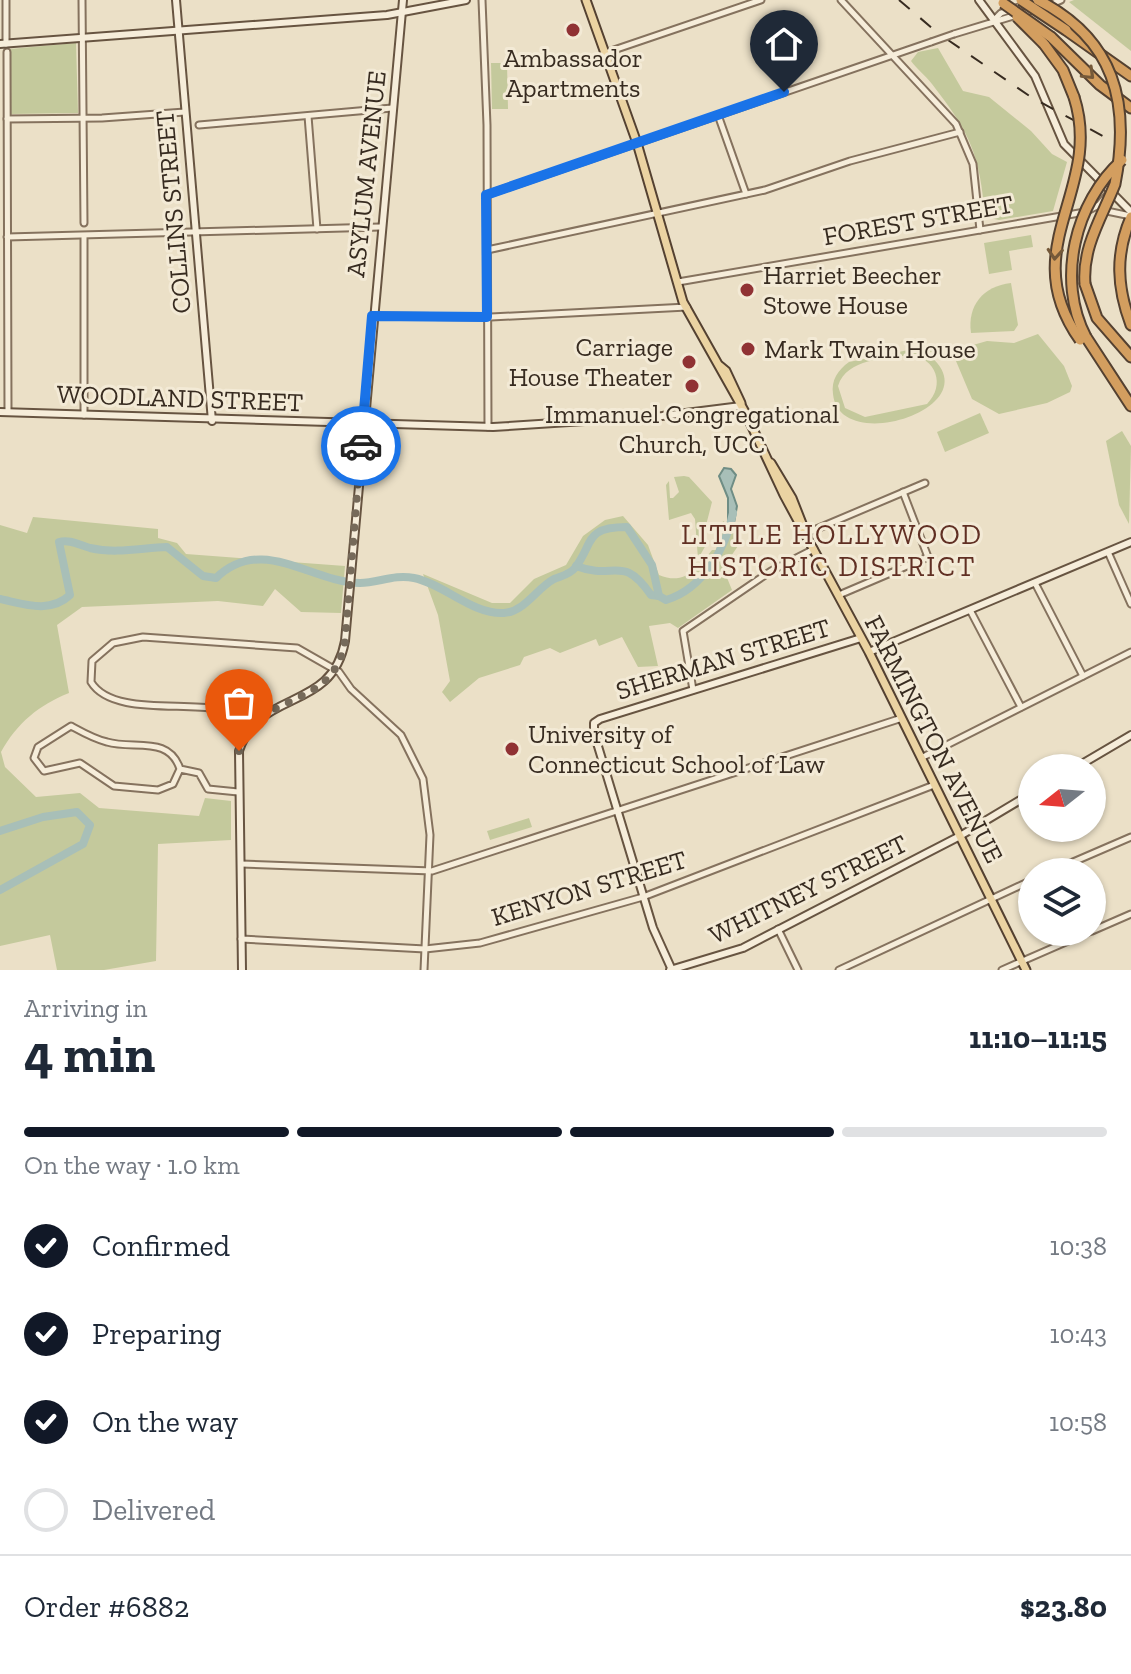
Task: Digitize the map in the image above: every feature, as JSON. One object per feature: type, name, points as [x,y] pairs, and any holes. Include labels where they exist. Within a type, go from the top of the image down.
[{"type":"highway","points":[[1021,0],[1131,76]]},
{"type":"highway","points":[[1040,0],[1077,24],[1101,48],[1118,74],[1126,104],[1124,154],[1087,251],[1085,284],[1097,318],[1131,357]]},
{"type":"highway","points":[[1001,1],[1131,108]]},
{"type":"highway","points":[[1047,40],[1074,97],[1081,126],[1082,155],[1058,231],[1054,264],[1061,307],[1131,406]]},
{"type":"highway","points":[[1083,338],[1072,295],[1076,240],[1097,189],[1131,152]]},
{"type":"highway","points":[[1131,215],[1122,242],[1119,268],[1123,300],[1131,325]]},
{"type":"main road","name":"COLLINS STREET","points":[[176,0],[212,421]]},
{"type":"main road","name":"ASYLUM AVENUE","points":[[336,669],[345,641],[380,227],[403,0]]},
{"type":"main road","points":[[4,47],[402,13],[466,0]]},
{"type":"main road","name":"FARMINGTON AVENUE","points":[[586,0],[637,143],[683,302],[740,397],[741,406],[792,498],[1026,970]]},
{"type":"main road","points":[[979,0],[1035,76],[1061,139],[1131,215]]},
{"type":"main road","name":"WOODLAND STREET","points":[[4,412],[212,421],[488,427],[662,416],[741,406]]},
{"type":"main road","points":[[869,652],[1131,541]]},
{"type":"main road","name":"SHERMAN STREET","points":[[617,812],[594,733],[595,722],[861,638]]},
{"type":"main road","points":[[242,970],[239,751],[250,726],[274,708],[314,692],[336,669]]},
{"type":"main road","points":[[1099,754],[1131,735]]},
{"type":"main road","name":"WHITNEY STREET","points":[[671,970],[738,951],[960,836],[1018,801]]},
{"type":"main road","points":[[617,812],[643,897],[671,970]]},
{"type":"street","points":[[4,412],[6,0]]},
{"type":"street","points":[[82,0],[84,223]]},
{"type":"street","points":[[482,0],[488,427]]},
{"type":"street","points":[[605,53],[761,0]]},
{"type":"street","points":[[841,0],[941,103],[960,132],[975,172],[980,230]]},
{"type":"street","points":[[994,20],[1001,13],[1040,0]]},
{"type":"street","points":[[486,195],[994,20],[1061,0]]},
{"type":"street","points":[[199,125],[392,108]]},
{"type":"street","points":[[7,119],[185,112]]},
{"type":"street","points":[[718,115],[746,194]]},
{"type":"street","points":[[308,116],[317,229]]},
{"type":"street","points":[[487,250],[746,194],[850,161],[960,132]]},
{"type":"street","points":[[1093,209],[1110,191]]},
{"type":"street","points":[[1093,209],[1131,215]]},
{"type":"street","name":"FOREST STREET","points":[[678,282],[1093,209]]},
{"type":"street","points":[[7,237],[380,227]]},
{"type":"street","points":[[84,235],[84,415]]},
{"type":"street","points":[[372,316],[487,317],[688,307]]},
{"type":"street","points":[[805,529],[925,483]]},
{"type":"street","points":[[839,595],[925,558],[928,552],[903,492]]},
{"type":"street","points":[[693,690],[683,631],[771,571],[815,548]]},
{"type":"street","points":[[1108,552],[1131,604]]},
{"type":"street","points":[[1035,583],[1083,676]]},
{"type":"street","points":[[970,610],[1021,707]]},
{"type":"street","points":[[250,726],[215,709],[126,703],[103,696],[91,682],[92,661],[113,643],[143,637],[281,646],[306,651],[336,669],[351,689],[401,735],[418,764],[429,817],[424,970]]},
{"type":"street","points":[[921,758],[1131,652]]},
{"type":"street","points":[[241,864],[428,872],[902,718]]},
{"type":"street","points":[[71,726],[109,743],[164,748],[173,752],[180,769],[173,784],[144,790],[114,786],[80,763],[44,771],[34,758],[38,747],[71,726]]},
{"type":"street","points":[[180,769],[199,773],[208,789],[216,793],[238,792]]},
{"type":"street","name":"KENYON STREET","points":[[241,939],[425,949],[489,941],[643,897],[934,785]]},
{"type":"street","points":[[1082,858],[1131,837]]},
{"type":"street","points":[[839,970],[1018,886]]},
{"type":"street","points":[[1106,925],[1131,914]]},
{"type":"street","points":[[778,929],[798,970]]},
{"type":"street","points":[[1002,970],[1056,946]]},
{"type":"green space","points":[[1131,0],[1131,51],[1069,2]]},
{"type":"green space","points":[[76,43],[78,113],[11,114],[10,49]]},
{"type":"green space","points":[[938,48],[963,91],[989,97],[1031,131],[1052,154],[1067,162],[1053,211],[999,220],[985,217],[980,177],[971,145],[956,117],[911,61],[918,52]]},
{"type":"green space","points":[[491,63],[507,63],[508,109],[492,109]]},
{"type":"green space","points":[[1031,235],[1033,247],[1009,251],[1012,270],[989,274],[984,243]]},
{"type":"green space","points":[[1011,283],[1018,325],[1014,331],[971,333],[972,314],[979,299],[992,288]]},
{"type":"green space","points":[[1038,334],[1064,366],[1072,386],[1070,392],[1047,403],[999,414],[972,399],[956,361],[973,345],[987,341],[1014,343]]},
{"type":"green space","points":[[938,344],[939,350],[926,353],[943,372],[943,390],[930,406],[909,417],[884,423],[860,422],[842,413],[833,394],[836,376],[849,362]],"holes":[[[910,355],[919,357],[932,367],[937,381],[933,397],[927,404],[865,417],[845,408],[838,386],[850,370],[879,359]]]},
{"type":"green space","points":[[980,413],[989,433],[945,452],[937,432]]},
{"type":"green space","points":[[1122,431],[1131,446],[1129,524],[1119,505],[1106,441]]},
{"type":"green space","points":[[674,477],[689,477],[712,502],[703,537],[707,543],[698,559],[695,519],[691,513],[669,520],[666,485],[669,481],[670,498],[673,498],[679,492]]},
{"type":"green space","points":[[623,516],[648,545],[659,575],[668,578],[690,573],[712,550],[716,550],[723,521],[739,531],[740,543],[723,568],[732,590],[678,628],[670,623],[649,626],[658,666],[638,667],[622,637],[599,646],[596,639],[560,653],[550,648],[524,657],[520,665],[479,678],[450,702],[442,692],[450,681],[438,615],[423,574],[492,603],[510,603],[534,579],[566,565],[583,536],[605,520]]},
{"type":"green space","points":[[33,517],[158,529],[158,538],[177,543],[186,554],[345,566],[341,613],[301,612],[275,589],[263,606],[218,601],[82,607],[57,625],[69,693],[39,709],[14,732],[1,752],[5,767],[36,797],[80,793],[99,808],[199,816],[205,798],[231,801],[231,840],[158,844],[156,961],[104,970],[57,970],[50,935],[0,946],[0,525],[27,533]]},
{"type":"green space","points":[[529,818],[532,827],[490,840],[487,831]]},
{"type":"water","points":[[724,468],[731,469],[736,475],[731,489],[737,506],[734,523],[728,520],[728,498],[719,476]]},
{"type":"waterway","points":[[0,599],[45,606],[70,595],[59,542],[67,541],[109,551],[167,547],[203,576],[216,578],[233,566],[251,560],[269,560],[341,581],[360,583],[414,578],[481,609],[504,613],[518,609],[548,583],[573,570],[597,533],[627,527],[652,565],[659,596],[666,600],[691,587],[711,566],[725,540],[733,513]]},
{"type":"waterway","points":[[576,566],[589,570],[625,571],[641,582],[651,595],[659,596]]},
{"type":"waterway","points":[[0,831],[43,817],[77,812],[90,825],[83,844],[0,890]]},
{"type":"railway","points":[[899,0],[939,34]]},
{"type":"railway","points":[[948,40],[1031,97],[1123,147]]},
{"type":"way so far","points":[[239,751],[250,726],[274,708],[314,692],[329,679],[339,664],[345,641],[361,446]]},
{"type":"place","name":"Ambassador Apartments","points":[[573,30]]},
{"type":"place","name":"Harriet Beecher Stowe House","points":[[747,290]]},
{"type":"place","name":"Mark Twain House","points":[[748,349]]},
{"type":"place","name":"Carriage House Theater","points":[[689,362]]},
{"type":"place","name":"Immanuel Congregational Church, UCC","points":[[692,386]]},
{"type":"place","name":"University of Connecticut School of Law","points":[[512,749]]},
{"type":"district","name":"LITTLE HOLLYWOOD HISTORIC DISTRICT","points":[[832,550]]},
{"type":"route","points":[[361,446],[372,316],[487,317],[486,195],[784,92]]}]
